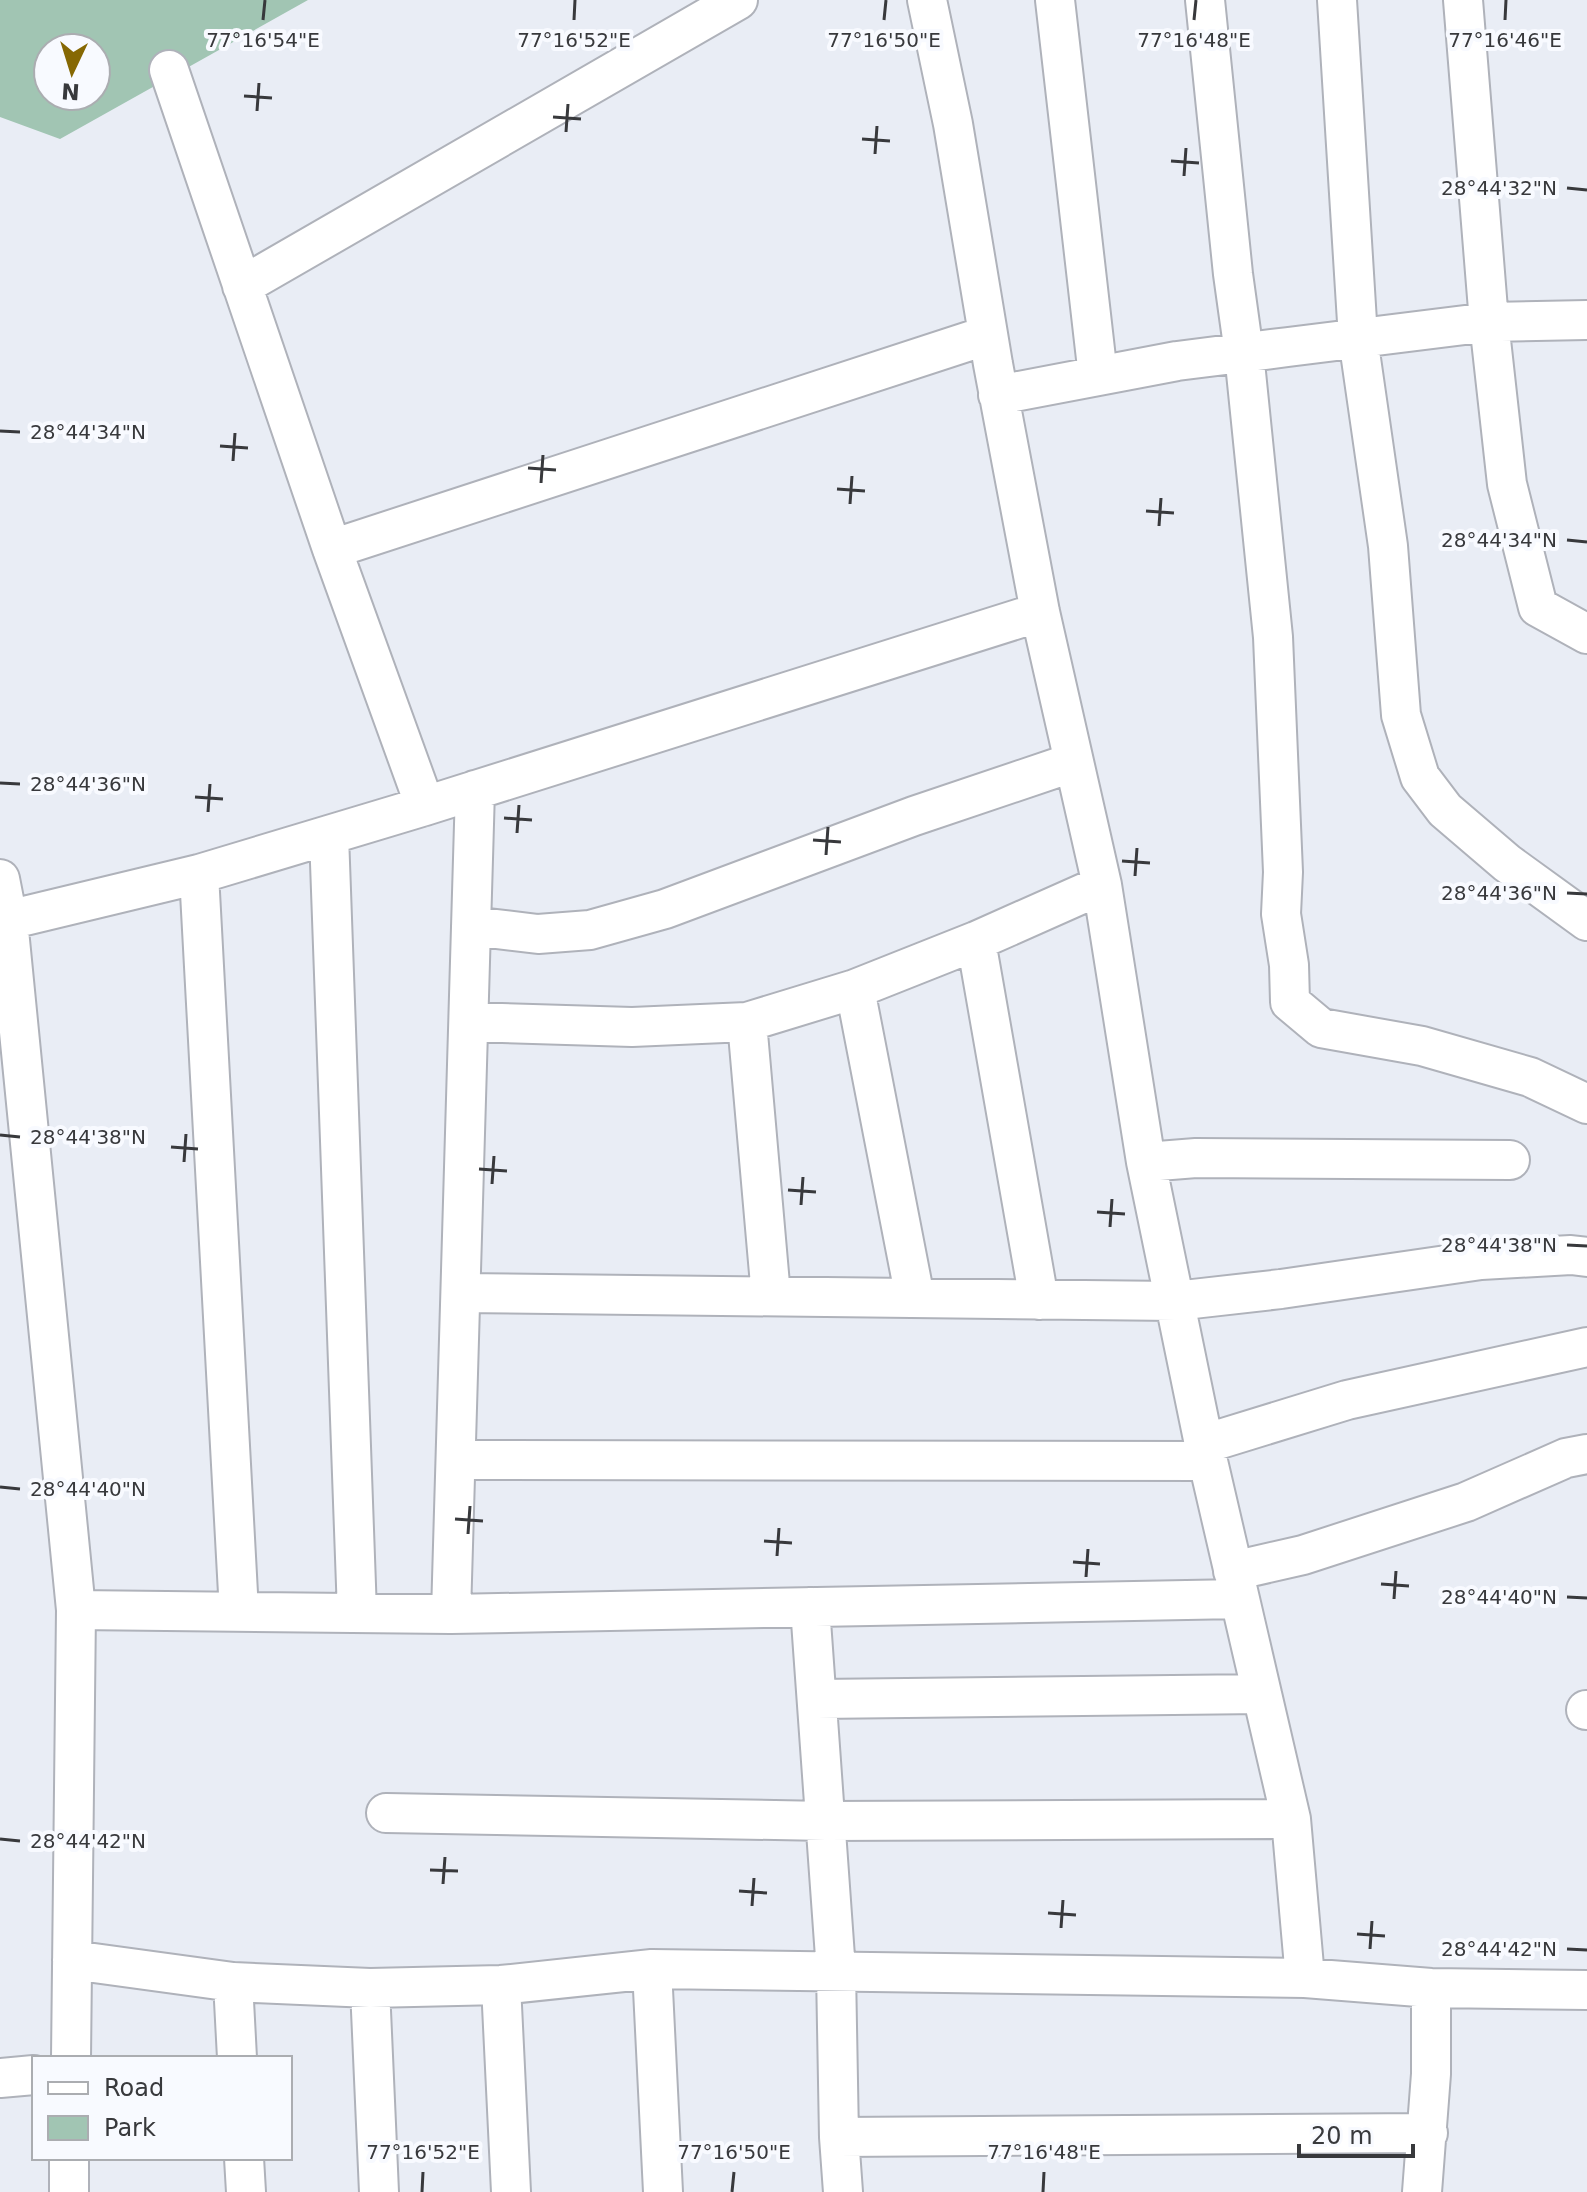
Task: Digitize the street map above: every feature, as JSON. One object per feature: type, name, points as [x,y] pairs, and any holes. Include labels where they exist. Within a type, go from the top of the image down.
[{"type":"street","points":[[242,286],[738,0]]},
{"type":"street","points":[[927,0],[953,124],[998,395],[1040,612],[1102,885],[1146,1162],[1206,1452],[1291,1819],[1305,1978]]},
{"type":"street","points":[[1055,0],[1098,376]]},
{"type":"street","points":[[1205,0],[1273,637],[1283,872],[1281,914],[1289,965],[1290,1002],[1321,1028],[1436,1050],[1530,1077],[1587,1104]]},
{"type":"street","points":[[1337,0],[1358,338],[1388,546],[1401,715],[1420,777],[1445,810],[1507,863],[1587,921]]},
{"type":"street","points":[[1463,0],[1489,322],[1507,484],[1538,607],[1587,634]]},
{"type":"street","points":[[169,70],[332,549],[425,806]]},
{"type":"street","points":[[998,395],[1177,361],[1489,322],[1587,320]]},
{"type":"street","points":[[332,549],[988,335]]},
{"type":"street","points":[[8,920],[199,874],[1040,612]]},
{"type":"street","points":[[471,926],[538,934],[590,930],[665,909],[914,816],[1074,762]]},
{"type":"street","points":[[451,1614],[475,790]]},
{"type":"street","points":[[329,835],[357,1613]]},
{"type":"street","points":[[199,874],[239,1612]]},
{"type":"street","points":[[0,879],[8,920],[76,1610],[71,2056]]},
{"type":"street","points":[[469,1022],[632,1027],[747,1022],[855,989],[976,941],[1102,885]]},
{"type":"street","points":[[976,941],[1039,1300]]},
{"type":"street","points":[[855,989],[915,1298]]},
{"type":"street","points":[[747,1022],[771,1296]]},
{"type":"street","points":[[1146,1162],[1196,1158],[1510,1160]]},
{"type":"street","points":[[461,1293],[1175,1301],[1481,1260],[1571,1255],[1587,1257]]},
{"type":"street","points":[[456,1460],[1206,1452],[1347,1400],[1587,1347]]},
{"type":"street","points":[[76,1610],[451,1614],[810,1607],[1236,1585],[1303,1555],[1466,1502],[1566,1458],[1587,1454]]},
{"type":"street","points":[[810,1607],[836,1971],[843,2192]]},
{"type":"street","points":[[817,1699],[1262,1694]]},
{"type":"street","points":[[386,1813],[826,1821],[1291,1819]]},
{"type":"street","points":[[72,1960],[233,1982],[370,1988],[501,1985],[652,1969],[1305,1978],[1431,1988],[1587,1990]]},
{"type":"street","points":[[652,1969],[663,2192]]},
{"type":"street","points":[[233,1982],[237,2056]]},
{"type":"street","points":[[501,1985],[511,2192]]},
{"type":"street","points":[[370,1988],[379,2192]]},
{"type":"street","points":[[1422,2192],[1431,2074],[1431,1988]]},
{"type":"street","points":[[0,2078],[32,2075]]},
{"type":"street","points":[[839,2137],[1428,2133]]},
{"type":"street","points":[[69,2160],[69,2192]]},
{"type":"street","points":[[244,2160],[246,2192]]},
{"type":"green space","points":[[0,0],[308,0],[112,110],[112,32],[32,32],[32,112],[108,112],[60,139],[0,117]]}]
